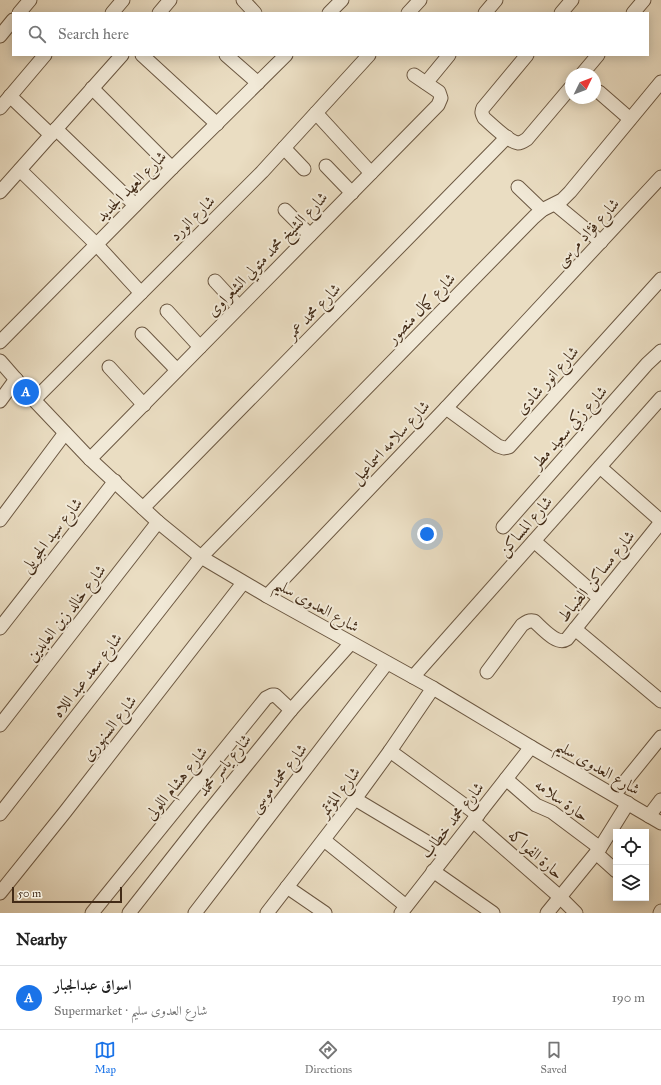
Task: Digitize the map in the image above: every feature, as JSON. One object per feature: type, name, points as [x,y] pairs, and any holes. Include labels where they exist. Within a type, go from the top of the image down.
[{"type":"street","points":[[20,12],[30,0]]},
{"type":"street","points":[[113,12],[124,0]]},
{"type":"street","points":[[243,0],[254,12]]},
{"type":"street","points":[[409,12],[420,0]]},
{"type":"street","points":[[486,12],[496,0]]},
{"type":"street","points":[[563,12],[572,0]]},
{"type":"street","points":[[634,12],[644,0]]},
{"type":"street","points":[[0,36],[12,21]]},
{"type":"street","points":[[0,108],[43,56]]},
{"type":"street","points":[[0,192],[121,56]]},
{"type":"street","points":[[143,56],[217,124]]},
{"type":"street","points":[[227,56],[258,83]]},
{"type":"street","name":"شارع العهد الجديد","points":[[0,342],[285,56]]},
{"type":"street","name":"شارع الورد","points":[[34,400],[262,172],[368,56]]},
{"type":"street","points":[[426,82],[448,56]]},
{"type":"street","points":[[526,56],[483,108],[481,111],[484,118],[507,137],[517,143],[523,142],[565,94]]},
{"type":"street","points":[[587,68],[597,56]]},
{"type":"street","name":"شارع الشيخ محمد متولي الشعراوى","points":[[90,459],[440,101],[441,96],[439,92],[414,75]]},
{"type":"street","name":"شارع كمال منصور","points":[[201,557],[528,222],[542,210],[562,200],[570,192],[661,82]]},
{"type":"street","points":[[92,88],[172,168]]},
{"type":"street","points":[[601,94],[630,119]]},
{"type":"street","points":[[10,96],[135,205]]},
{"type":"street","points":[[316,113],[371,173]]},
{"type":"street","name":"شارع محمد عمر","points":[[143,508],[507,137]]},
{"type":"street","points":[[284,148],[304,168]]},
{"type":"street","points":[[326,166],[352,192]]},
{"type":"street","points":[[20,170],[96,244],[141,293]]},
{"type":"street","name":"شارع فؤاد مرسى","points":[[537,310],[600,242],[659,184]]},
{"type":"street","points":[[518,187],[542,210]]},
{"type":"street","points":[[555,204],[600,242]]},
{"type":"street","points":[[285,210],[310,235]]},
{"type":"street","name":"شارع انور شادى","points":[[446,408],[498,446],[504,448],[509,447],[661,280]]},
{"type":"street","points":[[215,281],[239,307]]},
{"type":"street","name":"شارع سلامه اسماعيل","points":[[267,596],[537,310]]},
{"type":"street","points":[[166,311],[200,347]]},
{"type":"street","points":[[142,334],[177,370]]},
{"type":"street","name":"شارع زكي سعيد مطر","points":[[503,527],[658,357]]},
{"type":"street","name":"شارع العدوى سليم","points":[[0,361],[34,400],[90,459],[158,522],[201,557],[267,596],[414,677],[661,823]]},
{"type":"street","points":[[109,367],[144,405]]},
{"type":"street","points":[[0,401],[16,380]]},
{"type":"street","name":"شارع المساكن","points":[[414,677],[661,398]]},
{"type":"street","points":[[0,520],[65,433]]},
{"type":"street","points":[[600,467],[661,521]]},
{"type":"street","name":"شارع سيد الجويلى","points":[[0,628],[115,481]]},
{"type":"street","name":"شارع مساكن الضباط","points":[[487,672],[522,625],[530,620],[534,621],[559,641],[565,641],[661,521]]},
{"type":"street","name":"شارع خالد زين العابدين","points":[[0,725],[158,522]]},
{"type":"street","points":[[534,541],[599,598]]},
{"type":"street","name":"شارع سعد عبد اللاه","points":[[0,814],[201,557]]},
{"type":"street","name":"شارع السنهورى","points":[[0,893],[244,583]]},
{"type":"street","points":[[575,629],[661,701]]},
{"type":"street","name":"شارع ياسر محمد","points":[[129,913],[291,710],[351,643]]},
{"type":"street","name":"شارع محمد موسى","points":[[195,913],[388,663]]},
{"type":"street","name":"شارع المؤتمر","points":[[267,913],[356,798],[433,688]]},
{"type":"street","name":"شارع هشام اللولى","points":[[92,913],[266,698],[275,695],[291,710]]},
{"type":"street","points":[[614,795],[661,737]]},
{"type":"street","name":"شارع محمد خطاب","points":[[403,909],[531,747]]},
{"type":"street","name":"حارة الفواكه","points":[[390,751],[475,818],[576,913]]},
{"type":"street","name":"حارة سلامه","points":[[506,779],[536,805],[552,812],[598,850],[613,868]]},
{"type":"street","points":[[356,798],[447,854]]},
{"type":"street","points":[[649,816],[661,800]]},
{"type":"street","points":[[547,913],[598,850],[628,803]]},
{"type":"street","points":[[324,840],[403,909]]},
{"type":"street","points":[[434,871],[493,913]]},
{"type":"street","points":[[287,887],[325,913]]},
{"type":"place","name":"اسواق عبدالجبار","points":[[26,392]]}]
